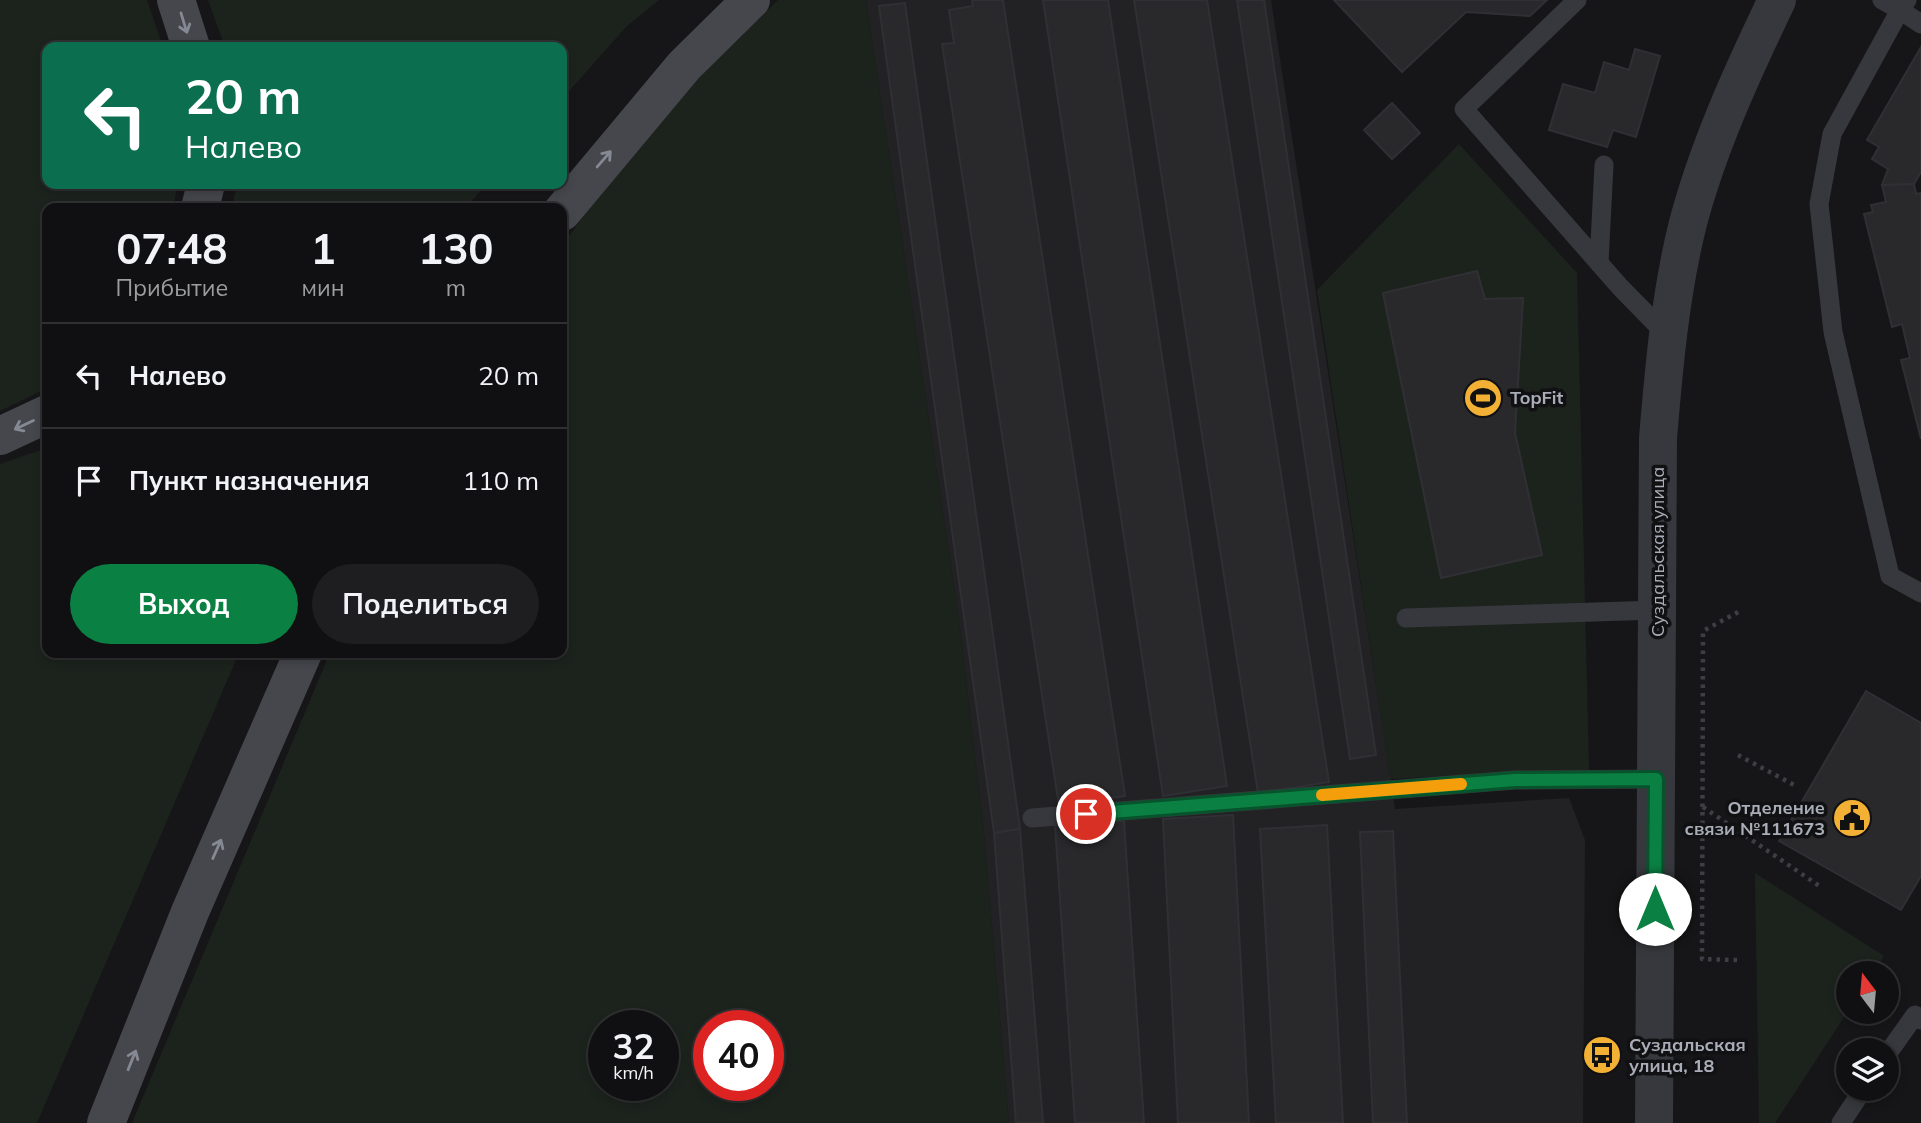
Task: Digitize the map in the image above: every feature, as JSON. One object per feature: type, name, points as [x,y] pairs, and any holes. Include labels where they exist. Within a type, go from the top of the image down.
[{"type":"main road","points":[[176,0],[189,42]]},
{"type":"main road","points":[[567,206],[684,66],[751,0]]},
{"type":"main road","points":[[0,436],[42,416]]},
{"type":"main road","points":[[106,1123],[190,912],[301,658]]},
{"type":"street","name":"Суздальская улица","points":[[1654,1123],[1658,438],[1666,334],[1687,227],[1713,147],[1777,0]]},
{"type":"lane","points":[[1577,0],[1464,109],[1599,263],[1666,334]]},
{"type":"lane","points":[[1882,0],[1903,5],[1921,24]]},
{"type":"lane","points":[[1903,5],[1832,134],[1819,204],[1833,332],[1890,576],[1921,593]]},
{"type":"lane","points":[[1599,263],[1604,165]]},
{"type":"lane","points":[[1406,618],[1657,610]]},
{"type":"lane","points":[[1032,818],[1515,780],[1656,779]]},
{"type":"lane","points":[[1898,1038],[1914,1015],[1921,1020]]},
{"type":"lane","points":[[1841,1123],[1855,1101]]},
{"type":"path","points":[[1737,960],[1702,959],[1703,631],[1740,611]]},
{"type":"path","points":[[1738,755],[1794,785]]},
{"type":"path","points":[[1702,807],[1821,887]]},
{"type":"shaded area","points":[[0,0],[147,0],[161,42],[42,42],[42,189],[177,189],[174,203],[42,203],[42,390],[0,411]]},
{"type":"shaded area","points":[[208,0],[659,0],[626,27],[567,93],[567,42],[223,42]]},
{"type":"shaded area","points":[[778,0],[866,0],[959,620],[984,834],[1009,1123],[132,1123],[328,658],[567,658],[567,239],[607,183],[699,77]]},
{"type":"shaded area","points":[[866,0],[1271,0],[1395,809],[1569,798],[1585,840],[1583,1123],[1009,1123],[984,834],[959,620]]},
{"type":"shaded area","points":[[1459,144],[1577,273],[1589,770],[1390,779],[1317,290]]},
{"type":"shaded area","points":[[236,189],[482,189],[470,203],[233,203]]},
{"type":"shaded area","points":[[42,450],[42,658],[237,658],[37,1123],[0,1123],[0,464]]},
{"type":"shaded area","points":[[1755,873],[1884,956],[1881,961],[1836,961],[1836,1024],[1840,1024],[1775,1123],[1759,1123]]},
{"type":"building","points":[[972,0],[1003,0],[1125,796],[1059,806],[942,44],[954,43],[949,10],[973,6]]},
{"type":"building","points":[[1043,0],[1108,0],[1227,786],[1163,796]]},
{"type":"building","points":[[1134,0],[1207,0],[1329,782],[1258,793]]},
{"type":"building","points":[[1237,0],[1264,0],[1376,755],[1350,759]]},
{"type":"building","points":[[1334,0],[1547,0],[1530,16],[1466,12],[1402,72]]},
{"type":"building","points":[[905,3],[1020,829],[994,833],[879,6]]},
{"type":"building","points":[[1921,47],[1921,172],[1914,184],[1882,185],[1888,169],[1872,159],[1879,147],[1867,140]]},
{"type":"building","points":[[1635,49],[1660,56],[1636,137],[1613,130],[1607,147],[1549,130],[1563,84],[1595,93],[1604,62],[1629,70]]},
{"type":"building","points":[[1392,103],[1420,133],[1392,159],[1364,130]]},
{"type":"building","points":[[1914,184],[1916,194],[1921,193],[1921,439],[1901,360],[1910,358],[1902,324],[1892,327],[1864,214],[1873,212],[1871,205],[1886,202],[1882,185]]},
{"type":"building","points":[[1477,271],[1485,299],[1523,298],[1515,433],[1542,555],[1441,578],[1383,293]]},
{"type":"building","points":[[1866,691],[1921,723],[1921,876],[1901,910],[1779,841]]},
{"type":"building","points":[[1233,815],[1249,1123],[1178,1123],[1163,819]]},
{"type":"building","points":[[1124,821],[1144,1123],[1075,1123],[1055,825]]},
{"type":"building","points":[[1327,825],[1343,1123],[1276,1123],[1260,829]]},
{"type":"building","points":[[1020,829],[1043,1123],[1016,1123],[994,833]]},
{"type":"building","points":[[1393,831],[1407,1123],[1373,1123],[1360,832]]},
{"type":"slow traffic","points":[[1322,795],[1461,784]]},
{"type":"place","name":"TopFit","points":[[1483,398]]},
{"type":"place","name":"Отделение связи №111673","points":[[1852,818]]},
{"type":"place","name":"Суздальская улица, 18","points":[[1602,1055]]},
{"type":"route","points":[[1086,814],[1515,780],[1656,779],[1655,909]]}]
